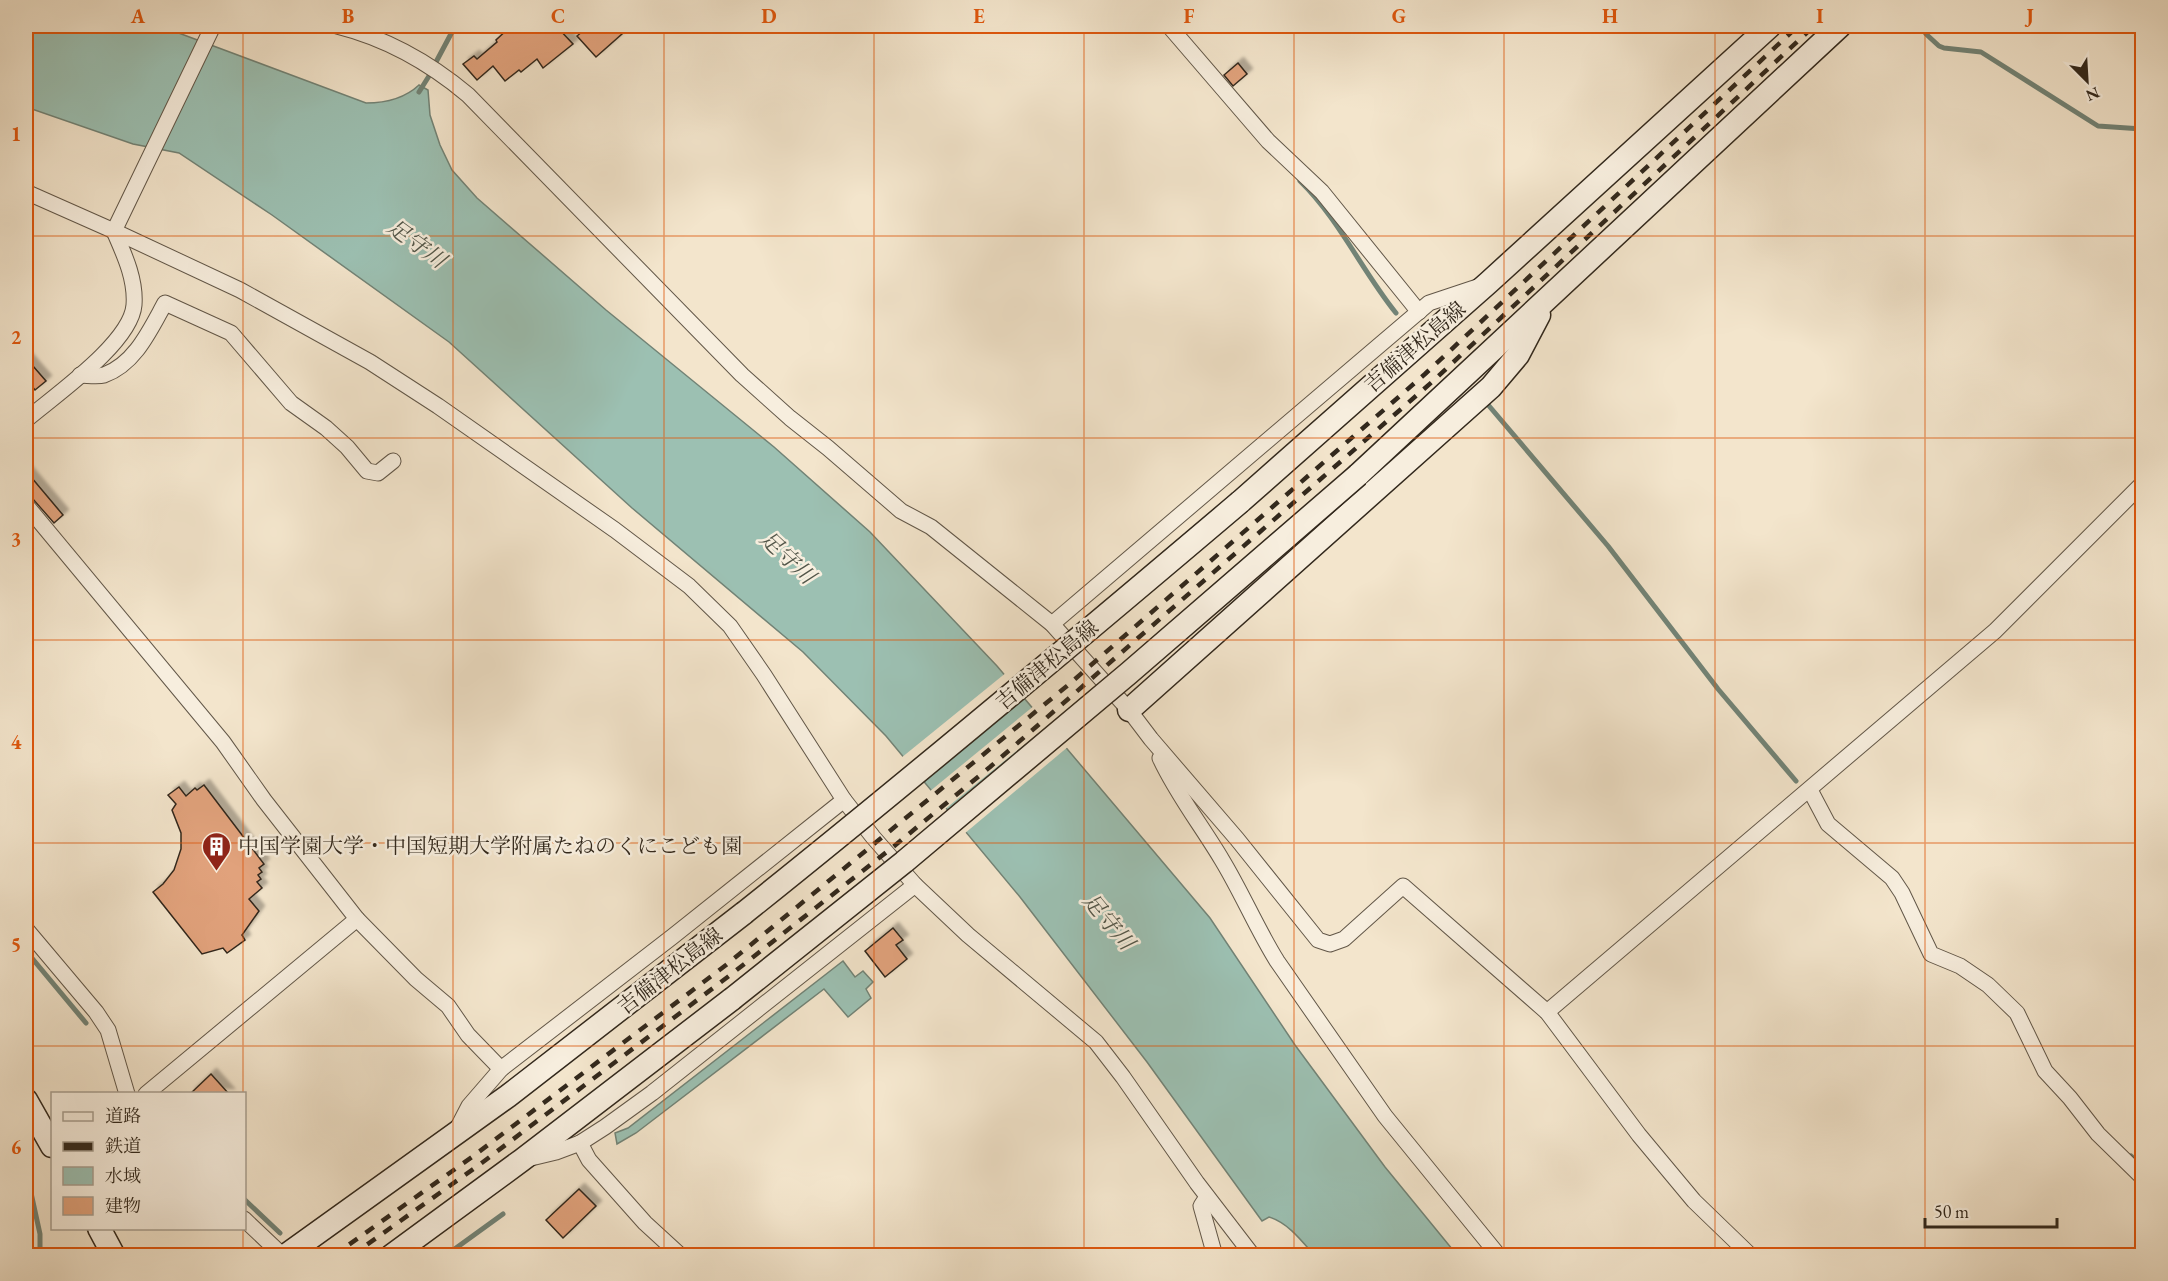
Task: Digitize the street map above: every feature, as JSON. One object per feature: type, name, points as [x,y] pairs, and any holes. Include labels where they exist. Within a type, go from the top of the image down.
[{"type":"main road","name":"吉備津松島線","points":[[284,1256],[508,1096],[744,913],[1006,699],[1240,502],[1619,166],[1770,26]]},
{"type":"main road","points":[[391,1256],[522,1160],[732,999],[904,862],[1129,673],[1358,475],[1840,26]]},
{"type":"main road","points":[[1130,710],[1491,387],[1518,355],[1546,300]]},
{"type":"main road","points":[[26,1100],[51,1144]]},
{"type":"main road","points":[[100,1230],[114,1256]]},
{"type":"street","points":[[26,420],[106,353],[124,329],[134,307],[133,283],[116,227],[213,26]]},
{"type":"street","points":[[337,26],[384,41],[450,79],[766,396],[902,511],[931,527],[1052,624],[1130,710],[1151,740],[1237,840],[1318,940],[1330,944],[1344,939],[1403,886],[1547,1012],[1639,1134],[1694,1201],[1750,1256]]},
{"type":"street","points":[[1169,26],[1268,141],[1322,192],[1419,312]]},
{"type":"street","points":[[26,192],[116,227],[240,290],[370,362],[448,412],[615,530],[689,586],[730,626],[844,800],[873,837],[915,885],[968,935],[1096,1042],[1207,1197],[1253,1256]]},
{"type":"street","points":[[1052,624],[1429,303],[1488,283]]},
{"type":"street","points":[[80,375],[102,376],[119,366],[140,347],[165,303],[231,333],[291,403],[347,447],[367,471],[378,473],[393,461]]},
{"type":"street","points":[[1547,1012],[1995,631],[2142,484]]},
{"type":"street","points":[[26,505],[223,742],[264,800],[357,919],[416,979],[448,1005],[468,1035],[501,1070]]},
{"type":"street","points":[[1151,740],[1170,779],[1223,861],[1261,936],[1277,961],[1385,1116],[1499,1256]]},
{"type":"street","points":[[1810,790],[1828,824],[1892,878],[1902,893],[1931,954],[1960,966],[1988,985],[2017,1013],[2045,1071],[2098,1134],[2142,1177]]},
{"type":"street","points":[[455,1134],[469,1106],[501,1070],[844,800]]},
{"type":"street","points":[[522,1160],[556,1152],[580,1143],[652,1093],[915,885]]},
{"type":"street","points":[[148,1092],[357,919]]},
{"type":"street","points":[[26,929],[96,1012],[108,1030],[126,1092]]},
{"type":"street","points":[[580,1143],[589,1160],[638,1215],[681,1256]]},
{"type":"street","points":[[1207,1197],[1201,1206],[1215,1256]]},
{"type":"street","points":[[246,1221],[284,1256]]},
{"type":"water","name":"足守川","points":[[26,26],[160,26],[366,103],[394,99],[407,94],[419,85],[428,90],[430,115],[440,145],[452,170],[477,198],[606,310],[774,447],[870,532],[997,666],[1210,918],[1295,1045],[1385,1167],[1457,1255],[1314,1255],[1282,1223],[1269,1217],[1262,1221],[1147,1062],[1020,897],[886,736],[803,652],[632,508],[449,342],[272,215],[179,153],[133,144],[26,107]]},
{"type":"water","points":[[843,961],[855,977],[863,971],[873,982],[866,989],[871,998],[848,1017],[824,989],[636,1133],[617,1144],[615,1133],[628,1128]]},
{"type":"pier","points":[[1007,672],[1027,696],[921,782],[901,758]]},
{"type":"pier","points":[[1035,705],[1051,723],[944,810],[929,792]]},
{"type":"pier","points":[[1053,726],[1069,746],[964,834],[947,814]]},
{"type":"building","points":[[524,26],[556,26],[573,44],[543,68],[537,59],[505,81],[493,66],[477,80],[463,64],[474,56],[477,59],[510,27],[515,33]]},
{"type":"building","points":[[589,26],[631,26],[596,57],[577,36]]},
{"type":"building","points":[[1238,63],[1247,74],[1233,86],[1224,75]]},
{"type":"building","points":[[26,358],[46,381],[35,390],[26,379]]},
{"type":"building","points":[[26,471],[63,515],[54,523],[33,499],[26,495]]},
{"type":"building","name":"中国学園大学・中国短期大学附属たねのくにこども園","points":[[204,785],[264,864],[259,868],[262,872],[258,875],[261,879],[257,882],[262,888],[249,899],[259,911],[242,935],[245,940],[227,953],[223,948],[202,954],[153,892],[174,870],[181,849],[181,833],[172,810],[176,804],[168,795],[179,787],[186,796],[195,788],[197,790]]},
{"type":"building","points":[[893,928],[903,940],[896,945],[907,959],[885,977],[865,951]]},
{"type":"building","points":[[211,1074],[227,1092],[192,1092]]},
{"type":"building","points":[[579,1189],[596,1206],[563,1238],[546,1220]]},
{"type":"waterway","points":[[435,26],[452,32],[436,62]]},
{"type":"waterway","points":[[1921,26],[1939,46],[1981,52],[2098,126],[2142,129]]},
{"type":"waterway","points":[[419,92],[429,76]]},
{"type":"waterway","points":[[1300,181],[1339,228],[1396,313]]},
{"type":"waterway","points":[[1484,400],[1608,546],[1718,689],[1796,781]]},
{"type":"waterway","points":[[26,951],[86,1023]]},
{"type":"waterway","points":[[2131,1156],[2142,1167]]},
{"type":"waterway","points":[[26,1170],[40,1234],[40,1256]]},
{"type":"waterway","points":[[246,1201],[280,1233]]},
{"type":"waterway","points":[[445,1256],[503,1214]]},
{"type":"railway","points":[[333,1256],[472,1157],[726,965],[1067,686],[1425,374],[1798,26]]},
{"type":"railway","points":[[351,1256],[479,1165],[729,976],[893,847],[990,767],[1432,382],[1814,26]]},
{"type":"place","name":"中国学園大学・中国短期大学附属たねのくにこども園","points":[[217,872]]}]
